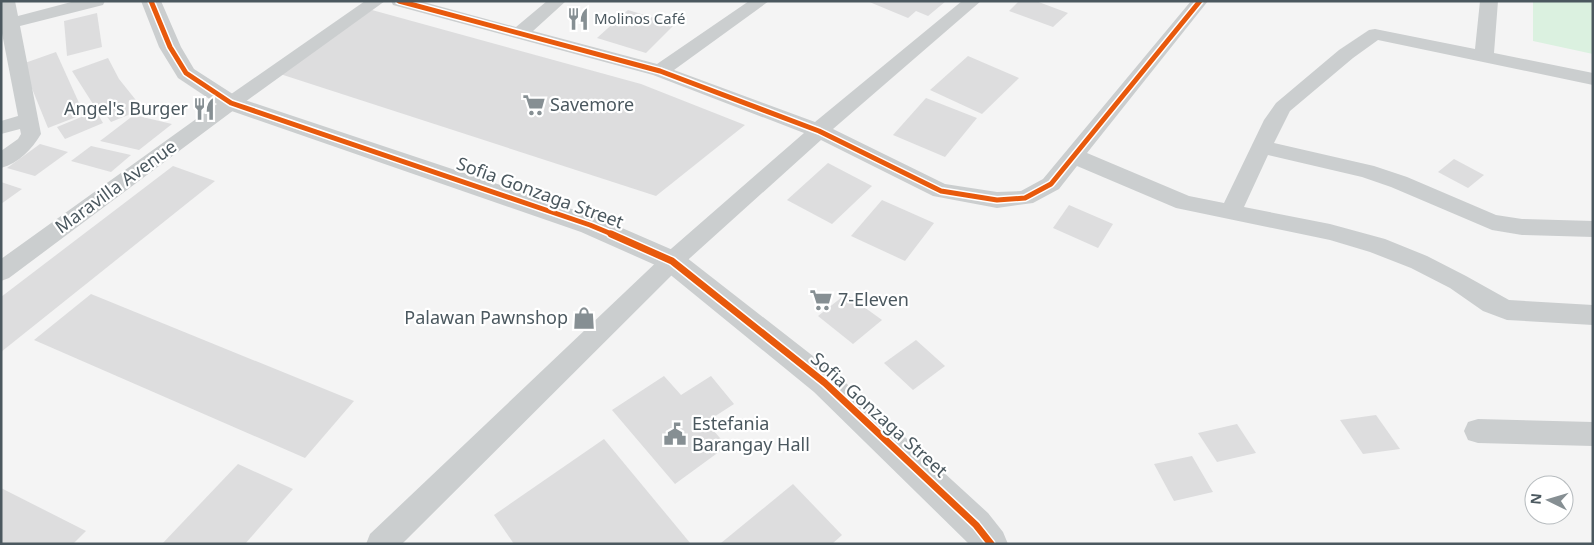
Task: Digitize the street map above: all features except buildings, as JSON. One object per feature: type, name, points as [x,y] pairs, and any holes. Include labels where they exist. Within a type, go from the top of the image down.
[{"type":"street","points":[[5,15],[49,1]]},
{"type":"street","points":[[5,15],[98,1]]},
{"type":"street","name":"Sofia Gonzaga Street","points":[[152,1],[170,47],[186,73],[231,103],[264,112],[590,225],[672,261],[825,383],[976,525],[991,544]]},
{"type":"street","name":"Maravilla Avenue","points":[[1,272],[231,103],[378,1]]},
{"type":"street","points":[[399,1],[660,71],[818,131],[865,152],[910,177],[941,191],[997,200],[1024,198],[1051,184],[1200,1]]},
{"type":"street","points":[[520,33],[558,1]]},
{"type":"street","points":[[660,71],[761,1]]},
{"type":"street","points":[[381,544],[672,261],[818,131],[972,1]]},
{"type":"street","points":[[1484,57],[1489,1]]},
{"type":"street","points":[[1,161],[25,144],[30,127],[10,73],[5,15]]},
{"type":"street","points":[[1230,213],[1274,120],[1283,107],[1346,54],[1375,34],[1593,79]]},
{"type":"street","points":[[1,128],[30,127]]},
{"type":"street","points":[[1262,147],[1366,171],[1399,182],[1492,222],[1522,227],[1593,229]]},
{"type":"street","points":[[1074,156],[1184,203],[1330,232],[1377,245],[1419,262],[1458,282],[1492,304],[1507,310],[1593,315]]},
{"type":"street","points":[[1478,431],[1593,434]]},
{"type":"green space","points":[[1533,1],[1593,1],[1593,54],[1533,41]]},
{"type":"cycle path","points":[[151,1],[170,47],[186,73],[231,103],[590,225],[672,261],[825,383],[976,525],[991,544]]},
{"type":"cycle path","points":[[399,1],[660,71],[819,131],[941,191],[997,200],[1025,198],[1051,184],[1200,1]]},
{"type":"place","name":"Molinos Café","points":[[578,19]]},
{"type":"place","name":"Savemore","points":[[534,105]]},
{"type":"place","name":"Angel's Burger","points":[[204,109]]},
{"type":"place","name":"7-Eleven","points":[[821,300]]},
{"type":"place","name":"Palawan Pawnshop","points":[[584,318]]},
{"type":"place","name":"Estefania Barangay Hall","points":[[675,434]]}]
